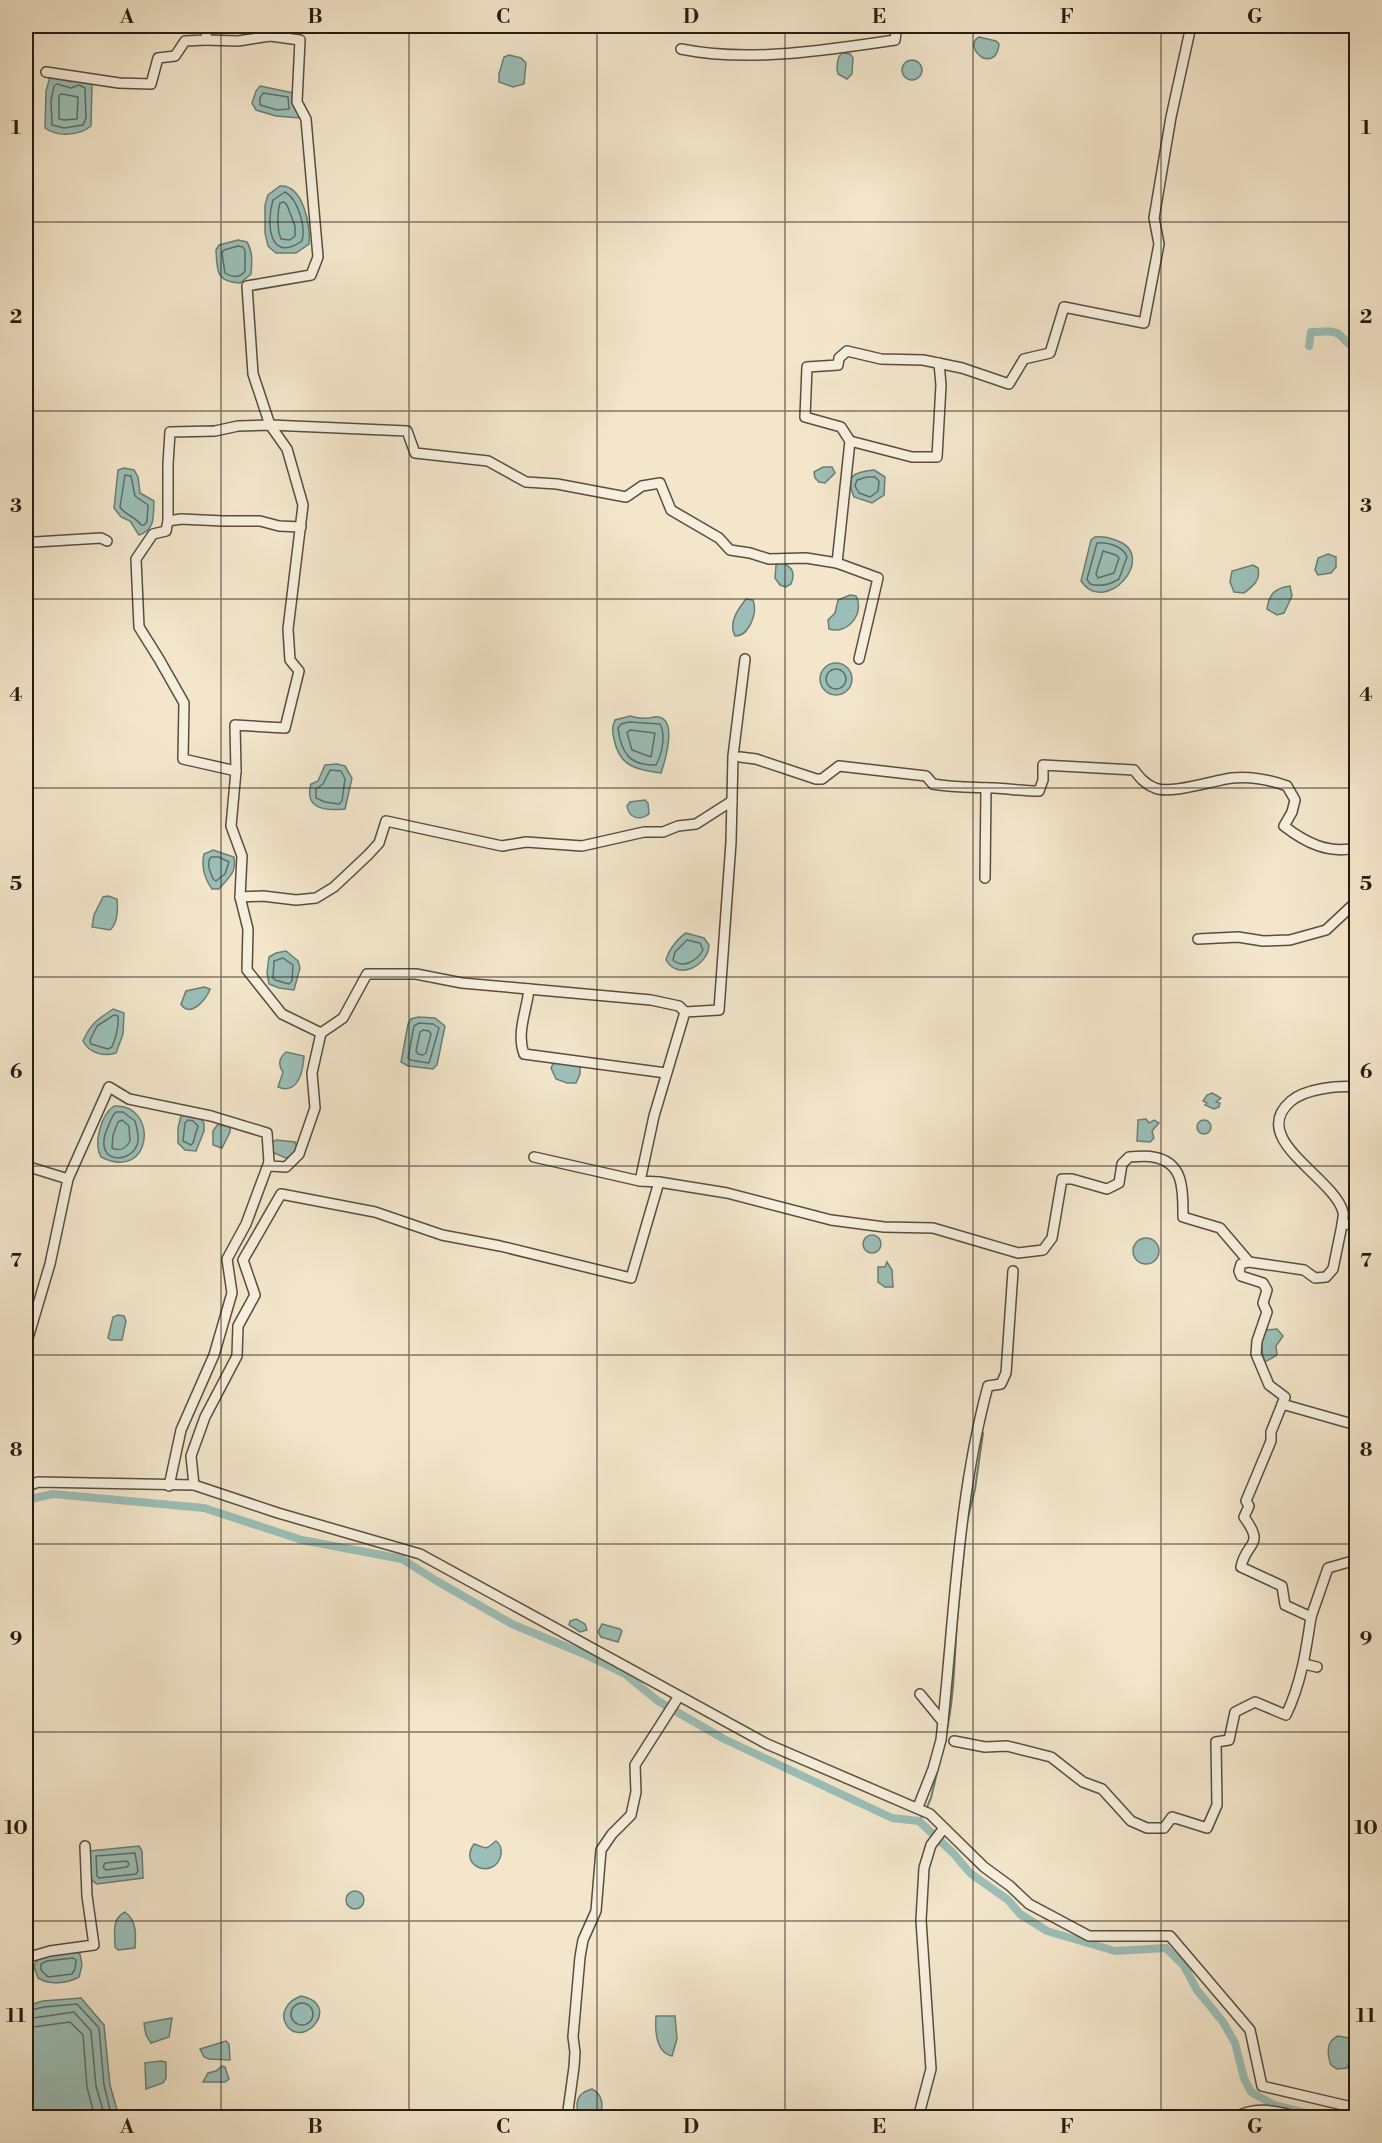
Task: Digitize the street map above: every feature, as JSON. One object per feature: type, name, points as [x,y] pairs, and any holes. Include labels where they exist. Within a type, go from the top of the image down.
[{"type":"street","points":[[206,40],[207,26]]},
{"type":"street","points":[[681,49],[710,55],[781,53],[842,47],[895,40],[897,26]]},
{"type":"street","points":[[837,563],[850,441],[842,427],[805,417],[807,367],[838,364],[839,358],[847,351],[881,359],[923,360],[939,363],[962,368],[1009,384],[1024,359],[1050,353],[1064,307],[1144,323],[1159,244],[1154,218],[1171,117],[1191,26]]},
{"type":"street","points":[[46,72],[119,83],[151,84],[158,58],[175,56],[185,41],[238,41],[270,36],[300,40],[297,102],[306,119],[318,257],[311,275],[248,285],[253,374],[270,425],[287,449],[303,505],[288,628],[290,660],[299,671],[285,728],[235,725],[236,771],[231,826],[242,856],[240,897],[248,928],[247,970],[282,1014],[321,1033]]},
{"type":"street","points":[[850,441],[912,457],[937,457],[941,385],[939,363]]},
{"type":"street","points":[[236,771],[183,759],[184,703],[139,627],[136,559],[153,534],[166,531],[170,432],[215,431],[238,426],[270,425],[406,431],[415,453],[488,461],[526,482],[557,484],[626,497],[642,486],[660,483],[671,510],[719,538],[730,550],[769,559],[806,558],[837,563],[878,578],[859,659]]},
{"type":"street","points":[[168,521],[181,519],[260,521],[279,526],[301,527]]},
{"type":"street","points":[[26,540],[35,542],[101,538],[107,541]]},
{"type":"street","points":[[269,1162],[270,1166],[286,1167],[299,1154],[315,1108],[312,1073],[321,1033],[343,1018],[368,974],[416,975],[462,983],[651,1000],[678,1006],[685,1012],[719,1010],[731,842],[733,756],[745,659]]},
{"type":"street","points":[[740,757],[756,759],[816,779],[822,779],[839,766],[926,776],[933,784],[946,786],[1039,791],[1043,780],[1043,765],[1134,770],[1143,782],[1157,790],[1200,786],[1232,778],[1272,781],[1287,786],[1295,800],[1292,812],[1284,826],[1301,840],[1320,848],[1342,850],[1356,848]]},
{"type":"street","points":[[985,878],[986,788]]},
{"type":"street","points":[[240,897],[263,896],[296,900],[316,898],[334,887],[379,843],[386,821],[502,846],[526,842],[582,846],[644,832],[663,832],[678,826],[696,824],[732,801]]},
{"type":"street","points":[[1198,939],[1238,937],[1263,941],[1290,940],[1326,930],[1356,902]]},
{"type":"street","points":[[528,989],[521,1031],[521,1046],[524,1054],[666,1073]]},
{"type":"street","points":[[640,1180],[654,1116],[685,1012]]},
{"type":"street","points":[[1311,1617],[1285,1605],[1282,1586],[1241,1567],[1243,1558],[1254,1542],[1254,1531],[1244,1517],[1249,1506],[1246,1502],[1271,1441],[1271,1432],[1285,1397],[1269,1385],[1256,1354],[1257,1341],[1267,1312],[1263,1303],[1267,1290],[1263,1283],[1241,1276],[1239,1271],[1241,1264],[1248,1262],[1304,1270],[1316,1278],[1326,1277],[1334,1269],[1343,1212],[1328,1188],[1286,1144],[1280,1135],[1278,1120],[1284,1108],[1294,1098],[1309,1091],[1356,1087]]},
{"type":"street","points":[[26,1345],[50,1264],[68,1179],[109,1088],[129,1099],[211,1116],[267,1133],[269,1162],[246,1224],[227,1259],[232,1293],[214,1355],[181,1430],[169,1486]]},
{"type":"street","points":[[534,1157],[640,1180],[727,1193],[831,1220],[884,1227],[933,1228],[1018,1253],[1043,1250],[1052,1239],[1062,1179],[1072,1179],[1107,1189],[1119,1183],[1122,1164],[1130,1157],[1154,1156],[1173,1166],[1180,1178],[1183,1217],[1220,1228],[1238,1247],[1248,1262]]},
{"type":"street","points":[[26,1166],[68,1179]]},
{"type":"street","points":[[194,1485],[191,1455],[205,1417],[237,1356],[238,1326],[255,1295],[243,1260],[281,1194],[375,1212],[442,1235],[500,1246],[631,1278],[658,1182]]},
{"type":"street","points":[[1342,1226],[1356,1223]]},
{"type":"street","points":[[918,1807],[933,1769],[941,1740],[962,1533],[977,1429],[988,1386],[1000,1384],[1006,1373],[1013,1271]]},
{"type":"street","points":[[1282,1404],[1356,1425]]},
{"type":"street","points":[[26,1487],[38,1482],[194,1485],[420,1554],[677,1700],[767,1744],[918,1807],[930,1814],[942,1831],[1029,1904],[1089,1936],[1170,1935],[1250,2030],[1262,2086],[1356,2108]]},
{"type":"street","points":[[954,1741],[985,1747],[1007,1746],[1051,1757],[1083,1782],[1102,1789],[1131,1821],[1147,1828],[1164,1828],[1172,1817],[1207,1828],[1217,1804],[1216,1742],[1229,1740],[1234,1712],[1255,1701],[1286,1715],[1296,1696],[1304,1664],[1311,1617],[1328,1568],[1356,1560]]},
{"type":"street","points":[[1304,1664],[1317,1667]]},
{"type":"street","points":[[920,1694],[943,1722]]},
{"type":"street","points":[[567,2118],[574,2067],[573,2037],[580,1957],[583,1940],[596,1911],[601,1850],[612,1834],[631,1815],[636,1792],[635,1765],[677,1700]]},
{"type":"street","points":[[918,2118],[931,2069],[921,1920],[924,1868],[931,1845],[942,1831]]},
{"type":"street","points":[[26,1958],[50,1950],[94,1945],[87,1896],[85,1846]]},
{"type":"street","points":[[1234,2118],[1244,2112],[1266,2109],[1303,2118]]},
{"type":"water","points":[[979,37],[996,41],[999,44],[998,51],[993,58],[983,58],[976,51],[974,42]]},
{"type":"water","points":[[842,53],[850,54],[853,58],[852,74],[847,79],[837,72],[838,60]]},
{"type":"water","points":[[509,55],[521,58],[526,63],[524,84],[513,87],[499,82],[504,57]]},
{"type":"water","points":[[912,60],[919,63],[922,70],[919,77],[912,80],[905,77],[902,70],[905,63]]},
{"type":"water","points":[[50,77],[72,82],[75,79],[92,83],[91,126],[80,132],[68,134],[56,133],[45,128],[46,91]]},
{"type":"water","points":[[260,86],[293,93],[300,118],[276,116],[256,110],[252,103]]},
{"type":"water","points":[[280,186],[288,187],[295,192],[307,217],[309,244],[296,253],[276,253],[268,246],[265,233],[265,205],[268,195]]},
{"type":"water","points":[[238,240],[247,242],[252,258],[251,274],[240,283],[222,278],[216,257],[219,245]]},
{"type":"water","points":[[823,467],[832,467],[835,473],[825,483],[815,478],[814,472]]},
{"type":"water","points":[[124,468],[134,470],[138,477],[140,493],[154,501],[151,526],[139,535],[130,521],[121,517],[114,508],[118,470]]},
{"type":"water","points":[[874,470],[885,477],[884,495],[872,503],[854,497],[850,484],[853,476]]},
{"type":"water","points":[[1095,537],[1118,541],[1129,549],[1132,559],[1130,570],[1124,581],[1103,592],[1091,590],[1081,581],[1091,540]]},
{"type":"water","points":[[1328,554],[1336,557],[1336,567],[1331,573],[1318,575],[1315,570],[1318,558]]},
{"type":"water","points":[[781,562],[793,573],[791,584],[786,587],[780,585],[775,578],[776,565]]},
{"type":"water","points":[[1253,565],[1258,568],[1259,572],[1255,582],[1244,593],[1234,592],[1230,582],[1232,571]]},
{"type":"water","points":[[1290,586],[1292,596],[1284,613],[1277,615],[1267,609],[1269,599],[1274,593],[1280,588]]},
{"type":"water","points":[[850,595],[856,596],[858,603],[853,621],[842,629],[829,629],[828,620],[835,613],[838,600]]},
{"type":"water","points":[[746,599],[753,600],[753,617],[748,628],[735,636],[733,621]]},
{"type":"water","points":[[836,663],[847,668],[852,679],[847,690],[836,695],[825,690],[820,679],[825,668]]},
{"type":"water","points":[[630,716],[664,719],[669,732],[661,773],[630,765],[624,761],[616,748],[613,736],[615,720]]},
{"type":"water","points":[[325,765],[345,766],[352,778],[345,809],[318,807],[311,799],[311,784],[318,781]]},
{"type":"water","points":[[645,800],[648,803],[649,814],[638,818],[632,816],[627,806],[630,802]]},
{"type":"water","points":[[213,850],[234,857],[235,863],[233,871],[219,889],[212,889],[203,868],[204,854]]},
{"type":"water","points":[[103,897],[117,899],[115,924],[110,930],[92,927],[94,915]]},
{"type":"water","points":[[686,933],[704,938],[709,945],[704,959],[698,965],[685,970],[671,966],[666,960],[674,945]]},
{"type":"water","points":[[286,951],[298,961],[300,968],[294,990],[269,984],[267,973],[269,957]]},
{"type":"water","points":[[204,987],[210,989],[198,1006],[189,1009],[181,1004],[186,991]]},
{"type":"water","points":[[113,1009],[124,1013],[123,1034],[116,1053],[97,1053],[83,1041],[95,1022]]},
{"type":"water","points":[[435,1018],[445,1026],[437,1065],[433,1069],[408,1066],[401,1062],[408,1024],[411,1019]]},
{"type":"water","points":[[286,1052],[304,1056],[301,1075],[295,1085],[285,1089],[278,1087],[283,1072],[280,1062]]},
{"type":"water","points":[[559,1062],[580,1065],[580,1074],[576,1083],[556,1079],[551,1068],[553,1064]]},
{"type":"water","points":[[1212,1093],[1221,1098],[1216,1102],[1220,1103],[1219,1107],[1214,1109],[1205,1105],[1207,1103],[1203,1101],[1207,1095]]},
{"type":"water","points":[[114,1106],[128,1108],[138,1116],[143,1128],[144,1140],[140,1151],[131,1160],[118,1162],[101,1157],[99,1151],[98,1137],[102,1122]]},
{"type":"water","points":[[181,1116],[200,1118],[204,1123],[204,1131],[196,1151],[185,1150],[178,1143]]},
{"type":"water","points":[[1146,1119],[1149,1123],[1154,1120],[1159,1123],[1152,1131],[1154,1138],[1150,1142],[1137,1141],[1138,1120]]},
{"type":"water","points":[[1201,1120],[1207,1120],[1211,1127],[1207,1134],[1201,1134],[1197,1130],[1197,1124]]},
{"type":"water","points":[[218,1124],[230,1127],[222,1148],[213,1145],[213,1131]]},
{"type":"water","points":[[276,1140],[295,1142],[297,1147],[294,1155],[286,1158],[272,1152],[272,1143]]},
{"type":"water","points":[[872,1235],[878,1238],[881,1244],[878,1250],[872,1253],[866,1250],[863,1244],[866,1238]]},
{"type":"water","points":[[1146,1238],[1155,1242],[1159,1251],[1155,1260],[1146,1264],[1137,1260],[1133,1251],[1137,1242]]},
{"type":"water","points":[[887,1262],[892,1270],[893,1287],[885,1287],[878,1282],[878,1267],[885,1267]]},
{"type":"water","points":[[124,1316],[126,1321],[122,1340],[111,1340],[108,1338],[113,1317]]},
{"type":"water","points":[[1277,1329],[1283,1336],[1276,1346],[1277,1355],[1265,1362],[1262,1346],[1264,1334],[1266,1330]]},
{"type":"water","points":[[576,1619],[585,1624],[587,1630],[580,1632],[569,1625],[570,1621]]},
{"type":"water","points":[[602,1624],[622,1631],[618,1642],[601,1637],[598,1632]]},
{"type":"water","points":[[496,1841],[501,1850],[498,1862],[486,1869],[474,1865],[470,1859],[470,1852],[474,1844],[485,1848]]},
{"type":"water","points":[[139,1846],[142,1851],[143,1878],[97,1884],[94,1882],[90,1875],[88,1854],[90,1851]]},
{"type":"water","points":[[355,1891],[361,1894],[364,1900],[361,1906],[355,1909],[349,1906],[346,1900],[349,1894]]},
{"type":"water","points":[[125,1912],[134,1924],[135,1948],[118,1950],[115,1947],[115,1927],[118,1918]]},
{"type":"water","points":[[76,1952],[80,1954],[82,1965],[79,1977],[58,1983],[38,1978],[34,1966],[38,1959],[45,1955]]},
{"type":"water","points":[[301,1996],[313,2001],[319,2007],[319,2015],[316,2023],[310,2029],[294,2032],[287,2026],[284,2012],[292,2001]]},
{"type":"water","points":[[81,1998],[104,2025],[110,2085],[119,2117],[26,2117],[26,2006],[43,2001]]},
{"type":"water","points":[[656,2016],[675,2016],[677,2039],[672,2056],[662,2050],[657,2040]]},
{"type":"water","points":[[172,2018],[169,2037],[151,2043],[146,2035],[144,2023]]},
{"type":"water","points":[[1338,2036],[1348,2038],[1350,2042],[1347,2068],[1337,2069],[1331,2065],[1329,2044]]},
{"type":"water","points":[[226,2041],[229,2044],[230,2060],[209,2059],[204,2057],[200,2049]]},
{"type":"water","points":[[166,2062],[166,2078],[163,2083],[146,2089],[145,2063]]},
{"type":"water","points":[[222,2066],[225,2067],[229,2079],[225,2082],[203,2082],[208,2073]]},
{"type":"water","points":[[592,2089],[602,2101],[599,2117],[579,2117],[578,2099],[583,2093]]},
{"type":"waterway","points":[[1309,346],[1311,332],[1327,331],[1335,332],[1356,348]]},
{"type":"waterway","points":[[967,1522],[975,1489],[983,1433]]},
{"type":"waterway","points":[[26,1500],[53,1494],[204,1508],[302,1540],[402,1559],[512,1624],[625,1674],[658,1701],[724,1739],[892,1818],[919,1821],[953,1853],[970,1873],[1008,1900],[1020,1914],[1047,1931],[1115,1951],[1166,1948],[1184,1966],[1197,1990],[1223,2022],[1235,2043],[1244,2078],[1251,2092],[1274,2105],[1326,2118]]},
{"type":"waterway","points":[[946,1734],[953,1684],[965,1539]]},
{"type":"waterway","points":[[927,1807],[940,1760]]},
{"type":"waterway","points":[[919,1821],[924,1813]]}]
